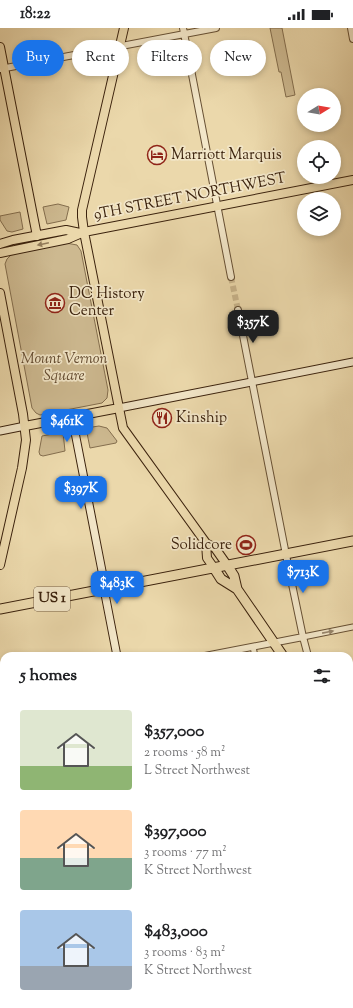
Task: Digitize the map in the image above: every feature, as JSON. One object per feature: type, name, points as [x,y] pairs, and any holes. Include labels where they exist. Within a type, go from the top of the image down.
[{"type":"highway","name":"US 1","points":[[0,609],[353,541]]},
{"type":"highway","points":[[227,565],[234,576],[237,589],[280,652]]},
{"type":"highway","points":[[214,568],[221,579],[237,589]]},
{"type":"main road","points":[[121,40],[124,28]]},
{"type":"main road","points":[[0,47],[2,69],[37,236]]},
{"type":"main road","points":[[113,76],[82,210],[82,232],[123,428],[206,543],[215,548],[227,565]]},
{"type":"main road","name":"9TH STREET NORTHWEST","points":[[0,253],[68,239],[82,232],[353,180]]},
{"type":"main road","name":"9TH STREET NORTHWEST","points":[[0,244],[66,230],[82,232]]},
{"type":"main road","points":[[0,293],[25,426],[25,445],[22,468],[0,565]]},
{"type":"main road","points":[[0,431],[353,362]]},
{"type":"main road","points":[[72,417],[116,652]]},
{"type":"main road","points":[[206,543],[207,558],[214,568]]},
{"type":"street","points":[[129,44],[184,31],[216,28]]},
{"type":"street","points":[[351,28],[353,39]]},
{"type":"street","points":[[184,31],[231,278]]},
{"type":"street","points":[[2,69],[72,55]]},
{"type":"street","points":[[238,310],[251,382],[307,652]]},
{"type":"street","points":[[226,652],[353,627]]},
{"type":"street","points":[[253,647],[254,652]]},
{"type":"green space","points":[[270,28],[282,28],[295,95],[286,97]]},
{"type":"green space","points":[[58,204],[69,207],[66,220],[47,224],[43,207]]},
{"type":"green space","points":[[20,212],[23,229],[12,232],[7,231],[0,220],[0,216]]},
{"type":"green space","name":"Mount Vernon Square","points":[[66,243],[77,245],[81,251],[108,390],[107,398],[102,403],[40,415],[32,408],[5,264],[7,259],[12,254]]},
{"type":"green space","points":[[99,426],[107,428],[117,441],[116,443],[90,448],[86,428]]},
{"type":"green space","points":[[63,432],[65,451],[43,456],[40,455],[39,452],[42,436]]},
{"type":"tunnel","points":[[231,277],[238,310]]},
{"type":"place","name":"Marriott Marquis","points":[[157,155]]},
{"type":"place","name":"DC History Center","points":[[55,303]]},
{"type":"place","name":"Kinship","points":[[162,418]]},
{"type":"place","name":"Solidcore","points":[[246,545]]}]
